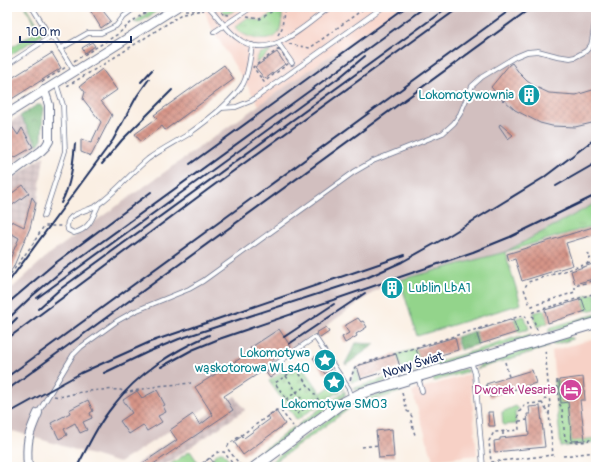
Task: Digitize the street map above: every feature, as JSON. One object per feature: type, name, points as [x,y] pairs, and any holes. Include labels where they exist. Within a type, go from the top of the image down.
[{"type":"street","points":[[7,114],[42,87],[56,83],[72,68],[175,8]]},
{"type":"street","points":[[7,176],[41,151],[49,140],[49,105],[48,98],[42,87]]},
{"type":"street","name":"Nowy Świat","points":[[254,467],[339,405],[352,398],[471,360],[596,323]]},
{"type":"street","points":[[28,467],[27,444],[29,432],[38,413]]},
{"type":"lane","points":[[32,7],[72,68]]},
{"type":"lane","points":[[60,49],[88,33],[101,33],[116,26],[124,16],[136,7]]},
{"type":"lane","points":[[210,7],[230,33],[240,41],[252,46],[263,47],[286,39],[330,7]]},
{"type":"lane","points":[[214,32],[252,7]]},
{"type":"lane","points":[[222,108],[236,107],[251,101],[383,7]]},
{"type":"lane","points":[[38,413],[73,354],[117,321],[135,311],[189,289],[203,281],[354,172],[373,162],[443,133],[454,123],[460,114],[472,86],[482,77],[514,57],[527,52],[538,51],[570,58],[586,51],[591,45],[596,16]]},
{"type":"lane","points":[[7,65],[47,39],[51,38]]},
{"type":"lane","points":[[278,43],[280,48],[292,63]]},
{"type":"lane","points":[[98,206],[80,212],[71,217],[66,226],[70,232],[78,232],[91,222],[98,206],[149,159],[188,134],[222,108],[243,84],[248,70],[252,46]]},
{"type":"lane","points":[[44,216],[65,151],[63,112],[56,83]]},
{"type":"lane","points":[[269,369],[315,337],[348,388],[352,398]]},
{"type":"lane","points":[[471,360],[475,374],[483,467]]},
{"type":"lane","points":[[418,377],[422,391]]},
{"type":"path","points":[[42,87],[72,68],[153,7]]},
{"type":"path","points":[[175,8],[196,10],[204,7]]},
{"type":"path","points":[[59,91],[184,13],[199,12],[210,7]]},
{"type":"path","points":[[218,7],[223,14],[232,14]]},
{"type":"path","points":[[242,19],[246,17],[260,19],[280,7],[284,11]]},
{"type":"path","points":[[277,36],[282,28],[284,11],[290,7]]},
{"type":"path","points":[[269,51],[290,44],[310,48],[366,7]]},
{"type":"path","points":[[286,39],[290,44]]},
{"type":"path","points":[[253,67],[264,82],[289,63],[280,48]]},
{"type":"path","points":[[253,67],[280,48]]},
{"type":"path","points":[[252,72],[255,59]]},
{"type":"path","points":[[7,279],[44,226],[66,226]]},
{"type":"path","points":[[588,253],[590,258],[596,262]]},
{"type":"path","points":[[587,264],[590,258]]},
{"type":"path","points":[[596,262],[528,282],[524,289],[529,303],[534,305],[575,292],[575,286],[596,280]]},
{"type":"path","points":[[537,330],[532,315],[533,312],[596,293]]},
{"type":"path","points":[[350,383],[358,365],[524,315],[526,316],[531,332]]},
{"type":"path","points":[[545,349],[550,404],[549,414],[553,455],[492,462],[489,441],[494,432],[519,430],[518,414],[525,404],[542,403],[549,394]]},
{"type":"path","points":[[504,362],[509,377]]},
{"type":"path","points":[[296,369],[318,399],[297,414],[286,399],[275,384],[296,369]]},
{"type":"path","points":[[286,376],[308,407]]},
{"type":"path","points":[[557,380],[565,439],[568,442],[577,442],[591,439]]},
{"type":"path","points":[[49,394],[62,397],[84,391],[114,389],[127,393],[133,390],[158,386],[191,383]]},
{"type":"path","points":[[286,399],[304,387]]},
{"type":"path","points":[[402,393],[407,411],[412,417],[410,420],[415,435]]},
{"type":"path","points":[[542,403],[549,414]]},
{"type":"path","points":[[241,466],[227,448],[232,442],[276,410],[281,411],[293,426]]},
{"type":"path","points":[[518,421],[528,420]]},
{"type":"path","points":[[502,432],[503,438]]},
{"type":"path","points":[[362,446],[378,445]]},
{"type":"path","points":[[197,467],[218,452],[222,451],[235,467]]},
{"type":"path","points":[[563,456],[596,452]]},
{"type":"shaded area","points":[[201,7],[400,7],[259,105],[209,24],[206,14]]},
{"type":"shaded area","points":[[400,7],[596,7],[596,203],[505,252],[400,280],[381,287],[264,370],[119,463],[13,431],[7,436],[7,293],[48,255]]},
{"type":"shaded area","points":[[20,116],[38,145],[7,168],[7,124]]},
{"type":"shaded area","points":[[44,156],[37,206],[12,262],[7,269],[7,182]]},
{"type":"shaded area","points":[[596,338],[596,442],[561,447],[552,351]]},
{"type":"shaded area","points":[[470,374],[477,455],[433,460],[412,391]]},
{"type":"shaded area","points":[[235,396],[245,410],[162,467],[138,467],[136,464]]},
{"type":"green space","points":[[25,7],[27,7],[42,32],[42,35],[7,57],[7,50],[39,30]]},
{"type":"green space","points":[[156,7],[163,7],[139,23],[134,22]]},
{"type":"green space","points":[[220,7],[240,7],[226,14]]},
{"type":"green space","points":[[280,8],[282,11],[282,19],[280,30],[270,39],[257,39],[250,37],[235,27],[247,18],[261,21]]},
{"type":"green space","points":[[272,51],[256,63],[260,53]]},
{"type":"green space","points":[[37,105],[41,105],[43,107],[42,139],[38,145],[20,116]]},
{"type":"green space","points":[[596,203],[596,225],[505,252]]},
{"type":"green space","points":[[505,252],[521,304],[417,336],[400,280]]},
{"type":"green space","points":[[596,293],[596,309],[586,311],[583,297]]},
{"type":"green space","points":[[544,310],[548,323],[537,327],[533,313]]},
{"type":"green space","points":[[596,314],[596,318],[549,332],[549,328]]},
{"type":"green space","points":[[523,316],[525,317],[529,329],[518,332],[514,319]]},
{"type":"green space","points":[[475,331],[479,344],[460,350],[456,337]]},
{"type":"green space","points":[[531,334],[528,338],[430,368],[429,365],[500,343],[502,341],[503,342]]},
{"type":"green space","points":[[569,337],[573,339],[553,345],[552,342]]},
{"type":"green space","points":[[356,343],[375,344],[346,365],[345,364]]},
{"type":"green space","points":[[548,343],[548,347],[477,369],[482,363]]},
{"type":"green space","points":[[416,349],[420,362],[418,362],[419,364],[403,369],[397,354]]},
{"type":"green space","points":[[299,361],[321,393],[338,381],[335,377],[337,376],[344,389],[324,401],[299,366],[271,384],[269,381]]},
{"type":"green space","points":[[299,365],[324,401],[297,420],[271,384]]},
{"type":"green space","points":[[423,366],[426,369],[359,390],[352,389]]},
{"type":"green space","points":[[356,367],[360,380],[351,382]]},
{"type":"green space","points":[[464,369],[469,371],[434,381],[433,378]]},
{"type":"green space","points":[[554,380],[559,380],[561,403],[568,402],[572,441],[596,438],[596,442],[561,447]]},
{"type":"green space","points":[[397,389],[402,391],[362,404],[366,398]]},
{"type":"green space","points":[[345,391],[345,396],[302,426],[298,425]]},
{"type":"green space","points":[[516,406],[519,409],[515,412],[516,424],[503,425],[502,412]]},
{"type":"green space","points":[[344,408],[350,408],[268,467],[265,466]]},
{"type":"green space","points":[[294,427],[293,432],[246,466],[242,466]]},
{"type":"green space","points":[[190,451],[197,461],[188,467],[173,467],[171,464]]},
{"type":"green space","points":[[219,452],[223,452],[234,467],[218,467],[212,458]]},
{"type":"building","points":[[88,7],[100,7],[111,21],[101,28]]},
{"type":"building","points":[[92,42],[95,46],[85,53],[82,48]]},
{"type":"building","points":[[277,52],[285,64],[265,79],[255,67]]},
{"type":"building","points":[[52,53],[61,68],[7,102],[7,81]]},
{"type":"building","name":"Lokomotywownia","points":[[512,63],[527,81],[549,93],[576,95],[596,89],[596,122],[575,127],[552,126],[540,123],[515,110],[504,100],[503,101],[491,87]]},
{"type":"building","points":[[224,65],[234,79],[165,130],[162,126],[141,142],[135,134],[157,118],[154,115]]},
{"type":"building","points":[[102,69],[117,90],[101,101],[112,115],[91,156],[81,152],[81,139],[91,143],[101,122],[83,99],[85,92],[80,86]]},
{"type":"building","points":[[500,124],[513,135],[508,139],[499,126]]},
{"type":"building","points":[[11,125],[18,135],[22,128],[33,147],[14,158],[7,146],[7,127]]},
{"type":"building","points":[[23,185],[29,193],[7,209],[7,197]]},
{"type":"building","points":[[32,197],[36,203],[30,228],[13,268],[7,276],[7,266],[19,238],[7,231],[12,221],[24,227]]},
{"type":"building","points":[[596,226],[596,234],[566,243],[573,265],[522,281],[515,259],[509,261],[507,254]]},
{"type":"building","points":[[596,263],[596,278],[575,284],[571,271]]},
{"type":"building","points":[[396,283],[399,294],[389,298],[385,287]]},
{"type":"building","points":[[582,299],[586,311],[548,323],[545,310]]},
{"type":"building","points":[[358,318],[361,322],[363,321],[367,327],[356,334],[357,336],[345,343],[342,337],[349,333],[344,326]]},
{"type":"building","points":[[513,319],[518,332],[480,344],[476,331]]},
{"type":"building","points":[[326,327],[329,332],[320,338],[316,333]]},
{"type":"building","points":[[279,329],[291,347],[272,359],[274,361],[267,366],[266,369],[267,372],[270,372],[278,367],[280,371],[270,378],[264,370],[224,396],[233,410],[149,467],[137,467],[177,440],[170,430],[193,414],[200,425],[213,415],[195,387],[252,351],[250,348]]},
{"type":"building","points":[[455,337],[458,350],[420,361],[416,349]]},
{"type":"building","points":[[320,354],[331,370],[325,374],[313,358]]},
{"type":"building","points":[[396,354],[400,367],[361,379],[357,366]]},
{"type":"building","points":[[532,370],[536,383],[490,397],[486,384]]},
{"type":"building","points":[[583,377],[585,400],[580,400],[585,440],[572,441],[568,402],[561,403],[559,380]]},
{"type":"building","points":[[157,390],[165,405],[163,406],[166,412],[158,416],[162,422],[147,431],[143,425],[129,434],[120,421],[132,413],[123,400],[137,391],[142,398]]},
{"type":"building","points":[[88,400],[93,411],[90,413],[92,418],[83,422],[87,430],[80,433],[75,423],[64,429],[67,435],[59,439],[51,423],[70,413],[69,410]]},
{"type":"building","points":[[540,406],[545,447],[495,452],[494,441],[500,440],[500,438],[529,435],[527,414],[530,414],[529,407]]},
{"type":"building","points":[[276,411],[285,424],[243,455],[234,442],[242,436],[244,438],[270,419],[268,416]]},
{"type":"building","points":[[488,412],[493,412],[495,426],[489,426]]},
{"type":"building","points":[[392,429],[394,457],[379,458],[376,431]]},
{"type":"building","points":[[210,458],[217,467],[198,467]]},
{"type":"railway","points":[[190,164],[406,7]]},
{"type":"railway","points":[[7,320],[32,296],[63,270],[425,7]]},
{"type":"railway","points":[[38,309],[59,290],[448,7]]},
{"type":"railway","points":[[7,339],[210,188],[460,7]]},
{"type":"railway","points":[[7,377],[514,7]]},
{"type":"railway","points":[[7,390],[532,7]]},
{"type":"railway","points":[[37,298],[340,77],[365,56]]},
{"type":"railway","points":[[141,82],[152,70]]},
{"type":"railway","points":[[7,284],[113,140],[137,96],[149,79]]},
{"type":"railway","points":[[102,164],[122,140],[172,90]]},
{"type":"railway","points":[[104,373],[179,339],[364,279],[402,262],[445,238],[543,178],[596,138]]},
{"type":"railway","points":[[61,203],[69,182],[75,144]]},
{"type":"railway","points":[[556,186],[596,163]]},
{"type":"railway","points":[[7,304],[54,264],[151,192]]},
{"type":"railway","points":[[161,367],[192,350],[219,339],[473,252],[510,237],[596,195]]},
{"type":"railway","points":[[7,414],[81,373],[150,342],[405,255]]},
{"type":"railway","points":[[289,344],[365,293]]},
{"type":"railway","points":[[284,337],[334,304]]},
{"type":"railway","points":[[7,328],[17,318]]},
{"type":"railway","points":[[77,467],[103,420],[133,383],[156,364],[209,335]]},
{"type":"railway","points":[[321,353],[330,367]]},
{"type":"place","name":"Lokomotywownia","points":[[529,95]]},
{"type":"place","name":"Lublin LbA1","points":[[392,288]]},
{"type":"place","name":"Lokomotywa wąskotorowa WLs40","points":[[325,360]]},
{"type":"place","name":"Lokomotywa SM03","points":[[334,382]]},
{"type":"place","name":"Dworek Vesaria","points":[[571,390]]}]
